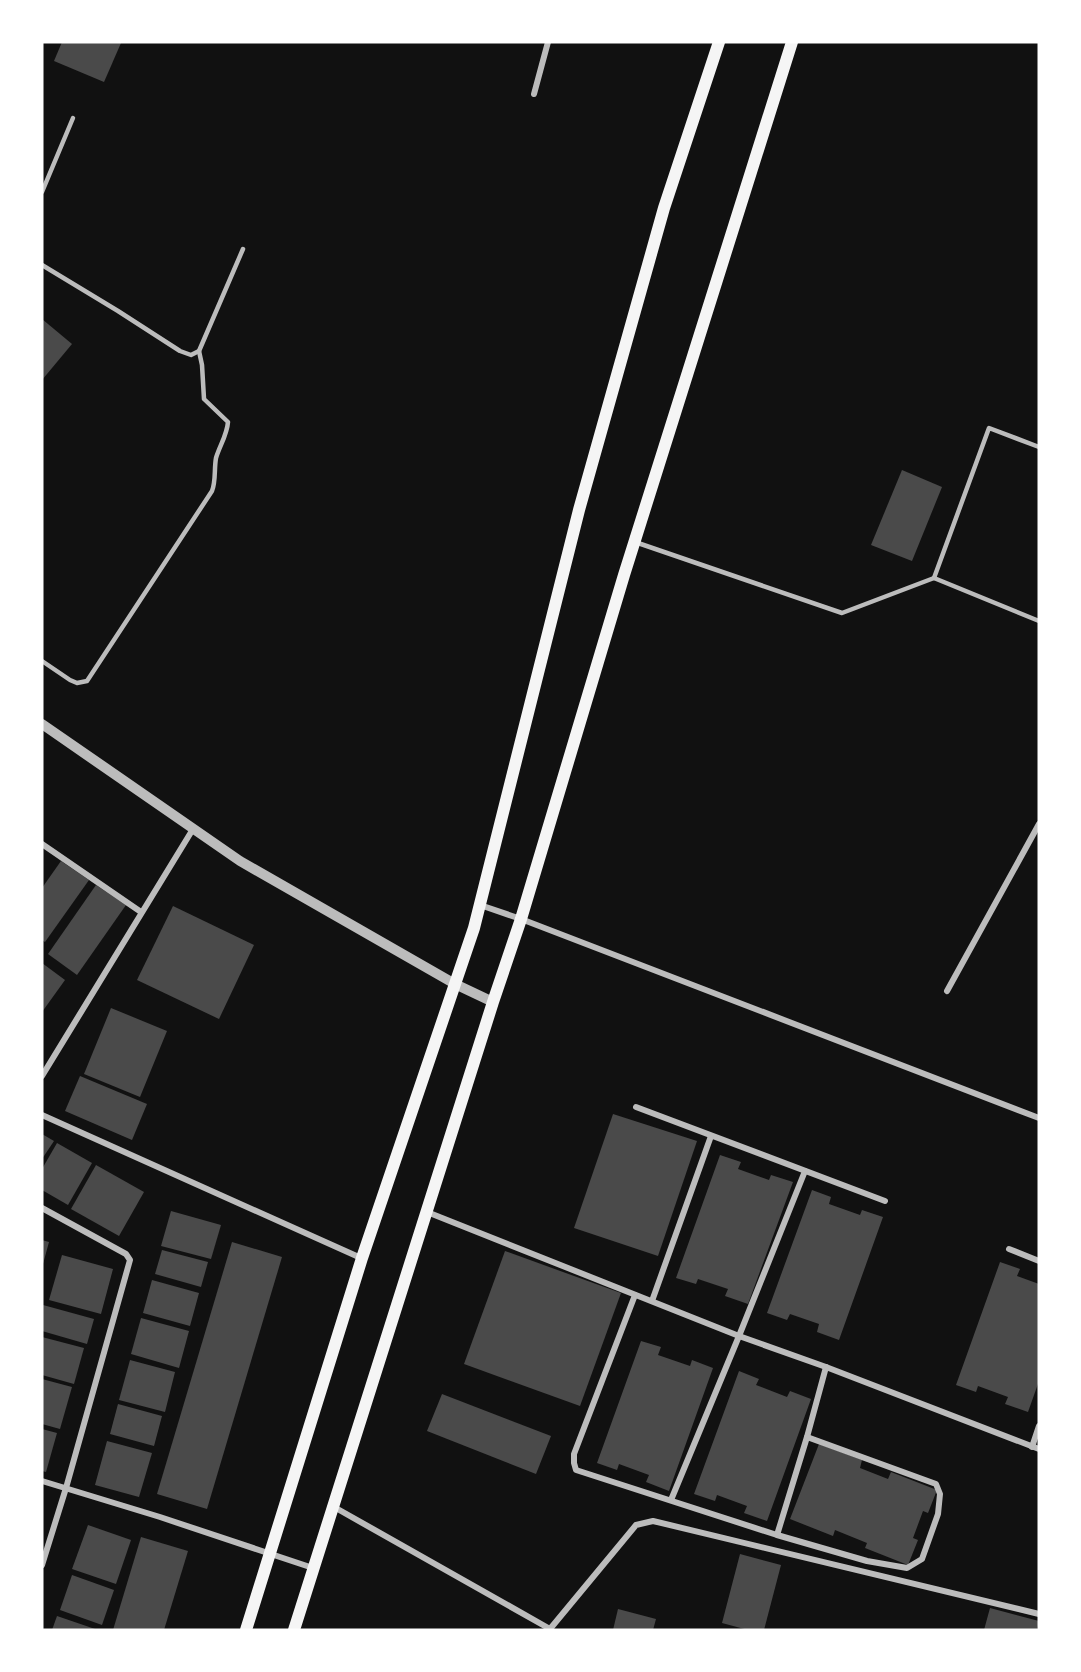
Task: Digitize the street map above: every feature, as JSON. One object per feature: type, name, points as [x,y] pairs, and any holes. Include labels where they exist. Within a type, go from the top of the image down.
[{"type":"main road","points":[[246,1630],[362,1258],[474,928],[582,499],[664,208],[719,42]]},
{"type":"main road","points":[[294,1630],[426,1211],[521,920],[635,542],[792,42]]},
{"type":"street","points":[[534,94],[548,42]]},
{"type":"street","points":[[42,724],[240,861],[455,984],[493,1002]]},
{"type":"street","points":[[947,991],[1039,824]]},
{"type":"street","points":[[42,1076],[193,829]]},
{"type":"street","points":[[42,844],[141,912]]},
{"type":"street","points":[[480,905],[1039,1118]]},
{"type":"street","points":[[636,1107],[885,1201]]},
{"type":"street","points":[[42,1115],[362,1258]]},
{"type":"street","points":[[652,1301],[711,1136]]},
{"type":"street","points":[[671,1500],[805,1171]]},
{"type":"street","points":[[42,1208],[126,1254],[130,1260],[42,1565]]},
{"type":"street","points":[[426,1211],[739,1336],[1039,1449]]},
{"type":"street","points":[[1009,1250],[1039,1261]]},
{"type":"street","points":[[635,1295],[574,1454],[576,1470],[867,1561],[907,1568],[922,1559],[938,1514],[940,1494],[936,1484],[807,1437]]},
{"type":"street","points":[[777,1534],[826,1367]]},
{"type":"street","points":[[1032,1447],[1039,1425]]},
{"type":"street","points":[[42,1481],[313,1568]]},
{"type":"street","points":[[334,1507],[550,1629],[636,1525],[653,1521],[1039,1614]]},
{"type":"lane","points":[[42,192],[73,118]]},
{"type":"lane","points":[[42,661],[77,683],[87,681],[212,491],[215,484],[216,460],[227,432],[228,422],[204,399],[199,351],[243,249]]},
{"type":"lane","points":[[42,265],[180,351],[191,355],[199,351]]},
{"type":"lane","points":[[934,578],[989,428],[1039,447]]},
{"type":"lane","points":[[635,542],[842,613],[934,578],[1039,621]]},
{"type":"building","points":[[62,42],[121,43],[104,82],[54,61]]},
{"type":"building","points":[[42,319],[72,344],[42,380]]},
{"type":"building","points":[[902,470],[942,487],[912,561],[871,545]]},
{"type":"building","points":[[61,861],[89,880],[45,942],[42,940],[42,888]]},
{"type":"building","points":[[96,885],[126,905],[77,975],[48,954]]},
{"type":"building","points":[[173,906],[254,945],[219,1019],[137,980]]},
{"type":"building","points":[[42,963],[65,980],[42,1012]]},
{"type":"building","points":[[111,1008],[167,1031],[140,1097],[84,1074]]},
{"type":"building","points":[[80,1076],[147,1104],[132,1140],[65,1111]]},
{"type":"building","points":[[613,1114],[697,1141],[658,1256],[574,1228]]},
{"type":"building","points":[[42,1134],[54,1141],[42,1159]]},
{"type":"building","points":[[57,1143],[92,1163],[68,1205],[42,1190],[42,1169]]},
{"type":"building","points":[[720,1155],[741,1162],[738,1169],[769,1180],[771,1175],[793,1182],[748,1304],[725,1296],[728,1289],[698,1279],[696,1284],[676,1278]]},
{"type":"building","points":[[96,1165],[144,1192],[119,1236],[71,1209]]},
{"type":"building","points":[[812,1190],[831,1197],[829,1204],[860,1215],[862,1210],[883,1217],[839,1340],[817,1332],[819,1324],[790,1314],[787,1320],[767,1313]]},
{"type":"building","points":[[171,1211],[221,1225],[211,1259],[161,1246]]},
{"type":"building","points":[[42,1240],[49,1242],[43,1264],[42,1263]]},
{"type":"building","points":[[232,1242],[282,1257],[207,1509],[157,1494]]},
{"type":"building","points":[[162,1250],[208,1262],[201,1287],[155,1274]]},
{"type":"building","points":[[505,1251],[621,1293],[580,1406],[464,1364]]},
{"type":"building","points":[[62,1255],[113,1269],[101,1314],[49,1300]]},
{"type":"building","points":[[1000,1262],[1020,1269],[1017,1276],[1039,1284],[1039,1381],[1028,1412],[1005,1404],[1008,1397],[978,1386],[976,1392],[956,1385]]},
{"type":"building","points":[[152,1280],[199,1293],[190,1326],[143,1313]]},
{"type":"building","points":[[43,1305],[94,1319],[87,1344],[42,1331]]},
{"type":"building","points":[[141,1318],[189,1331],[179,1368],[131,1354]]},
{"type":"building","points":[[42,1337],[84,1348],[74,1384],[42,1375]]},
{"type":"building","points":[[641,1341],[661,1347],[658,1355],[690,1366],[692,1360],[713,1368],[669,1491],[646,1482],[649,1475],[619,1464],[617,1470],[597,1463]]},
{"type":"building","points":[[130,1360],[175,1372],[165,1412],[119,1400]]},
{"type":"building","points":[[739,1371],[759,1379],[756,1385],[787,1397],[790,1391],[811,1399],[767,1521],[744,1513],[747,1506],[717,1495],[715,1501],[694,1494]]},
{"type":"building","points":[[42,1379],[72,1387],[60,1429],[42,1424]]},
{"type":"building","points":[[442,1394],[551,1436],[536,1474],[427,1431]]},
{"type":"building","points":[[118,1404],[162,1416],[154,1446],[110,1434]]},
{"type":"building","points":[[42,1429],[57,1433],[46,1472],[42,1471]]},
{"type":"building","points":[[107,1441],[152,1453],[139,1497],[95,1485]]},
{"type":"building","points":[[819,1444],[862,1460],[860,1468],[888,1479],[891,1472],[937,1490],[928,1513],[923,1511],[913,1538],[918,1540],[908,1565],[865,1548],[867,1543],[835,1530],[833,1536],[790,1519]]},
{"type":"building","points":[[88,1525],[131,1540],[116,1584],[72,1569]]},
{"type":"building","points":[[141,1537],[188,1551],[164,1630],[113,1630]]},
{"type":"building","points":[[740,1554],[781,1565],[764,1630],[748,1630],[722,1623]]},
{"type":"building","points":[[72,1575],[114,1590],[102,1625],[60,1610]]},
{"type":"building","points":[[990,1608],[1039,1621],[1037,1630],[984,1630]]},
{"type":"building","points":[[618,1609],[656,1619],[653,1630],[613,1630]]},
{"type":"building","points":[[57,1616],[98,1630],[52,1630]]}]
